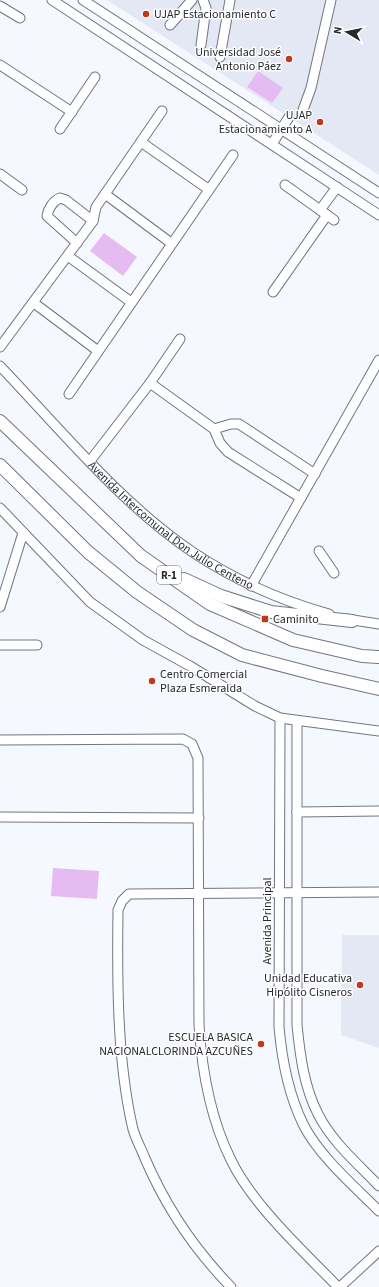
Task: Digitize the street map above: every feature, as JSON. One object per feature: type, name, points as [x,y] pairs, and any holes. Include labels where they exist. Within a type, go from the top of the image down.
[{"type":"main road","name":"R-1","points":[[0,421],[141,556],[210,604],[293,640],[362,656],[379,657]]},
{"type":"main road","name":"R-1","points":[[0,464],[88,552],[137,592],[193,630],[242,655],[379,689]]},
{"type":"main road","points":[[149,562],[221,596],[248,606],[288,615],[352,621]]},
{"type":"street","points":[[52,0],[379,215]]},
{"type":"street","points":[[83,0],[379,193]]},
{"type":"street","points":[[170,25],[192,0]]},
{"type":"street","points":[[201,45],[206,8],[203,0]]},
{"type":"street","points":[[220,57],[230,0]]},
{"type":"street","points":[[303,110],[312,88],[331,0]]},
{"type":"street","points":[[0,6],[20,18]]},
{"type":"street","points":[[0,65],[72,112]]},
{"type":"street","points":[[60,129],[95,77]]},
{"type":"street","points":[[0,347],[34,303],[93,221],[96,207],[162,111]]},
{"type":"street","points":[[272,144],[289,117]]},
{"type":"street","points":[[141,142],[208,189]]},
{"type":"street","points":[[69,394],[208,189],[233,155]]},
{"type":"street","points":[[0,174],[22,190]]},
{"type":"street","points":[[285,185],[334,220]]},
{"type":"street","points":[[273,292],[324,212],[337,187]]},
{"type":"street","points":[[105,194],[171,243]]},
{"type":"street","points":[[77,243],[47,216],[47,212],[56,200],[60,198],[66,200],[93,221]]},
{"type":"street","points":[[68,256],[131,302]]},
{"type":"street","points":[[34,303],[98,351]]},
{"type":"street","points":[[90,461],[150,383],[180,339]]},
{"type":"street","points":[[251,586],[379,360]]},
{"type":"street","name":"Avenida Intercomunal Don Julio Centeno","points":[[0,366],[131,503],[194,553],[251,586],[302,606],[352,621],[379,624]]},
{"type":"street","points":[[150,383],[214,429],[220,443],[228,452],[301,498]]},
{"type":"street","points":[[214,429],[231,424],[239,424],[315,474]]},
{"type":"street","points":[[0,508],[90,602],[115,622],[142,640],[190,666],[255,706],[280,718],[379,731]]},
{"type":"street","points":[[0,606],[23,533]]},
{"type":"street","points":[[319,551],[334,573]]},
{"type":"street","points":[[0,645],[37,645]]},
{"type":"street","name":"Avenida Principal","points":[[280,718],[279,1027],[281,1051],[288,1083],[303,1125],[315,1143],[379,1211]]},
{"type":"street","points":[[297,721],[297,1025],[300,1056],[309,1092],[318,1114],[330,1134],[379,1186]]},
{"type":"street","points":[[0,740],[183,739],[192,744],[198,758],[198,894],[201,1059],[212,1112],[231,1161],[258,1201],[339,1287],[379,1251]]},
{"type":"street","points":[[297,812],[379,811]]},
{"type":"street","points":[[0,818],[199,818]]},
{"type":"street","points":[[232,1287],[210,1265],[178,1224],[152,1176],[132,1127],[122,1065],[117,949],[118,910],[122,901],[129,894],[280,894],[296,892],[379,892]]},
{"type":"shaded area","name":"Universidad José Antonio Páez","points":[[107,0],[379,0],[379,175],[152,29]]},
{"type":"shaded area","points":[[258,71],[283,88],[272,103],[247,87]]},
{"type":"shaded area","points":[[104,233],[137,257],[123,276],[90,251]]},
{"type":"shaded area","points":[[53,868],[99,871],[97,899],[51,896]]},
{"type":"shaded area","name":"Unidad Educativa Hipólito Cisneros","points":[[342,935],[379,935],[379,1048],[341,1035]]},
{"type":"place","name":"UJAP Estacionamiento C","points":[[146,14]]},
{"type":"place","name":"Universidad José Antonio Páez","points":[[289,59]]},
{"type":"place","name":"UJAP Estacionamiento A","points":[[320,122]]},
{"type":"place","name":"Caminito","points":[[265,619]]},
{"type":"place","name":"Centro Comercial Plaza Esmeralda","points":[[152,681]]},
{"type":"place","name":"Unidad Educativa Hipólito Cisneros","points":[[360,985]]},
{"type":"place","name":"ESCUELA BASICA NACIONALCLORINDA AZCUÑES","points":[[261,1044]]}]
